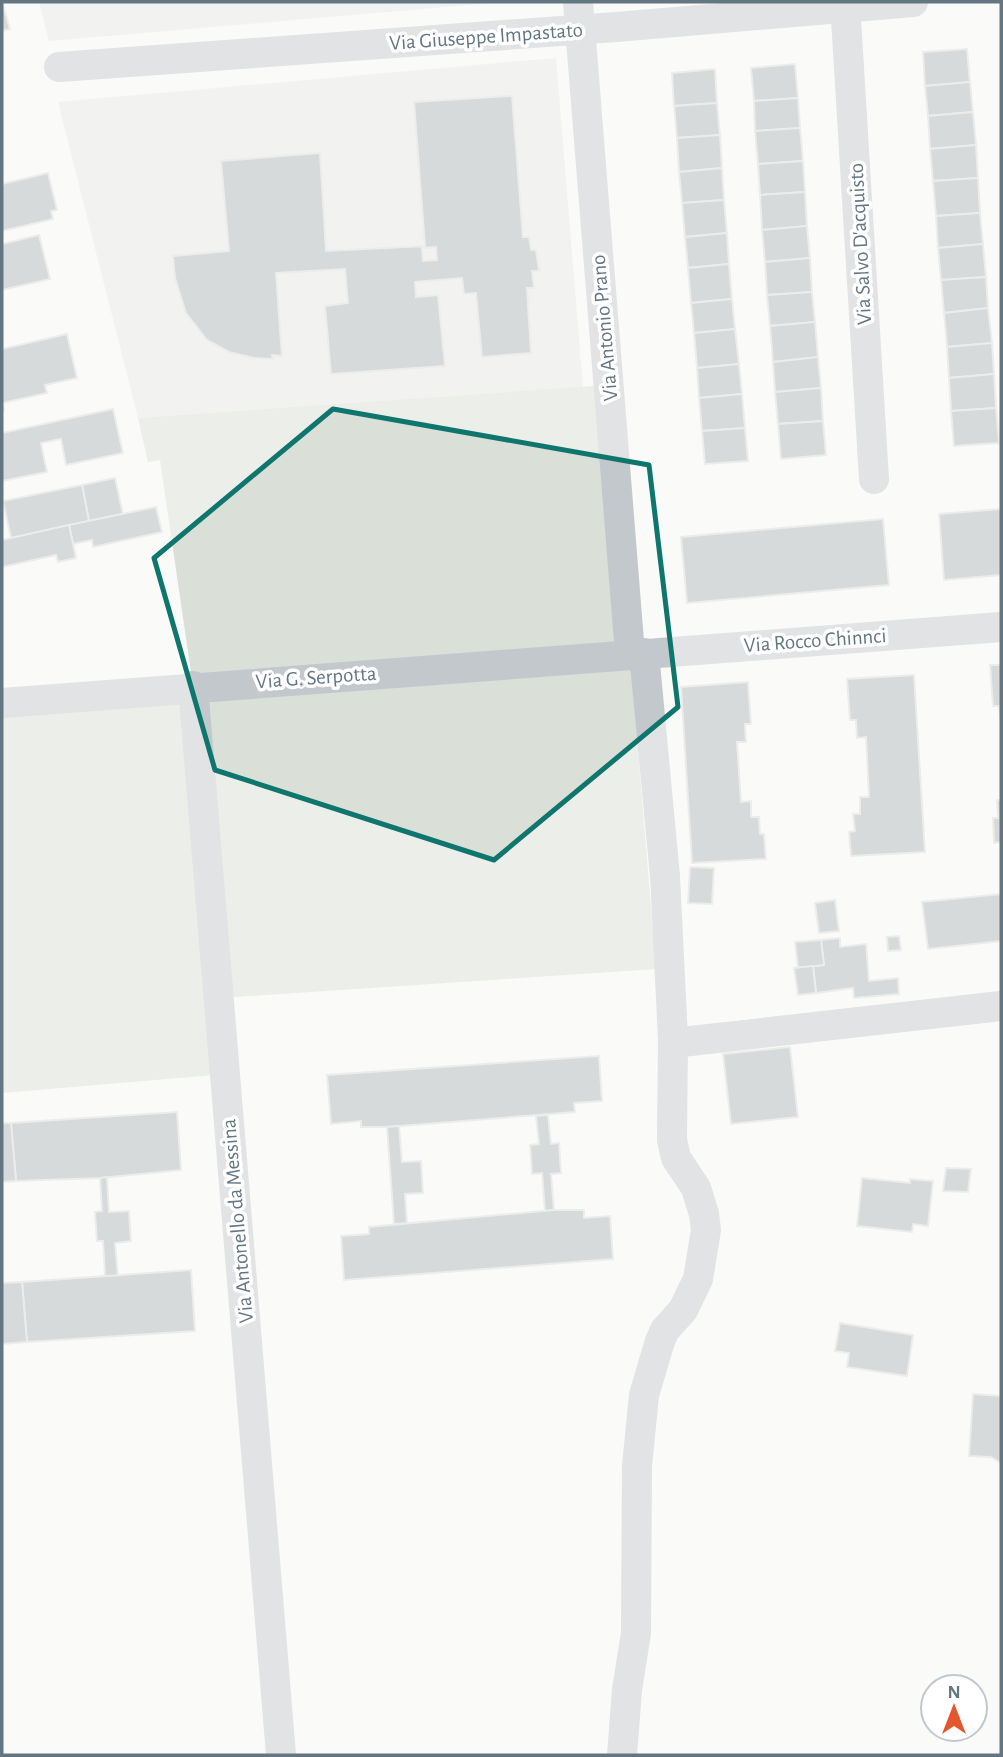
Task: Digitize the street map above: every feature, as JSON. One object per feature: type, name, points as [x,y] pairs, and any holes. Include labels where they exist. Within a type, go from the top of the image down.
[{"type":"street","name":"Via Giuseppe Impastato","points":[[59,67],[579,16],[913,2]]},
{"type":"street","name":"Via Salvo D'acquisto","points":[[846,5],[874,479]]},
{"type":"street","name":"Via Antonio Prano","points":[[579,16],[637,653],[665,876],[673,1043],[672,1140],[676,1158],[696,1188],[706,1230],[698,1279],[683,1310],[665,1330],[644,1395],[637,1466],[636,1633],[627,1690],[622,1755]]},
{"type":"street","name":"Via Rocco Chinnci","points":[[637,653],[1001,627]]},
{"type":"street","name":"Via G. Serpotta","points":[[2,703],[637,653]]},
{"type":"street","name":"Via Antonello da Messina","points":[[194,687],[281,1755]]},
{"type":"street","points":[[673,1043],[1001,1006]]},
{"type":"highlighted area","points":[[333,409],[649,465],[678,707],[494,860],[215,770],[154,558]]},
{"type":"shaded area","points":[[39,2],[503,2],[49,41]]},
{"type":"shaded area","points":[[556,58],[583,387],[138,418],[58,102]]},
{"type":"shaded area","points":[[608,385],[656,969],[220,998],[225,1074],[2,1093],[2,703],[193,686],[160,460],[148,462],[138,418]]},
{"type":"building","points":[[2,2],[10,29],[2,31]]},
{"type":"building","points":[[967,49],[970,82],[925,86],[923,52]]},
{"type":"building","points":[[795,64],[798,98],[754,101],[751,68]]},
{"type":"building","points":[[715,69],[717,103],[674,106],[672,73]]},
{"type":"building","points":[[970,82],[973,112],[928,116],[925,86]]},
{"type":"building","points":[[512,96],[523,237],[529,237],[531,250],[536,250],[539,271],[532,271],[534,288],[527,288],[531,353],[482,357],[476,293],[464,294],[462,278],[415,282],[416,297],[438,295],[445,366],[331,374],[325,306],[348,303],[345,269],[276,273],[282,356],[272,355],[273,359],[254,358],[229,352],[207,340],[186,313],[175,278],[173,256],[229,251],[221,161],[320,153],[326,251],[425,246],[414,102]],"holes":[[[436,247],[437,260],[423,261],[422,248]]]},
{"type":"building","points":[[798,98],[800,128],[755,131],[754,101]]},
{"type":"building","points":[[717,103],[720,135],[677,138],[674,106]]},
{"type":"building","points":[[973,112],[976,145],[930,149],[928,116]]},
{"type":"building","points":[[800,128],[803,161],[758,164],[755,131]]},
{"type":"building","points":[[720,135],[722,168],[679,172],[677,138]]},
{"type":"building","points":[[976,145],[978,178],[933,181],[930,149]]},
{"type":"building","points":[[803,161],[805,192],[760,195],[758,164]]},
{"type":"building","points":[[722,168],[724,200],[682,203],[679,172]]},
{"type":"building","points":[[48,173],[57,210],[51,211],[53,219],[2,231],[2,184]]},
{"type":"building","points":[[978,178],[980,213],[936,216],[933,181]]},
{"type":"building","points":[[805,192],[807,226],[762,230],[760,195]]},
{"type":"building","points":[[724,200],[727,233],[685,237],[682,203]]},
{"type":"building","points":[[980,213],[983,244],[938,248],[936,216]]},
{"type":"building","points":[[807,226],[810,258],[765,262],[762,230]]},
{"type":"building","points":[[727,233],[729,264],[688,268],[685,237]]},
{"type":"building","points":[[39,235],[50,279],[2,290],[2,244]]},
{"type":"building","points":[[983,244],[986,277],[941,280],[938,248]]},
{"type":"building","points":[[810,258],[812,292],[767,295],[765,262]]},
{"type":"building","points":[[729,264],[732,299],[691,303],[688,268]]},
{"type":"building","points":[[986,277],[988,308],[944,313],[941,280]]},
{"type":"building","points":[[812,292],[815,322],[770,326],[767,295]]},
{"type":"building","points":[[732,299],[735,329],[694,333],[691,303]]},
{"type":"building","points":[[988,308],[992,343],[947,347],[944,313]]},
{"type":"building","points":[[815,322],[818,357],[773,362],[770,326]]},
{"type":"building","points":[[735,329],[739,364],[697,368],[694,333]]},
{"type":"building","points":[[67,334],[77,378],[45,385],[47,393],[2,403],[2,349]]},
{"type":"building","points":[[992,343],[994,374],[949,378],[947,347]]},
{"type":"building","points":[[818,357],[821,388],[775,392],[773,362]]},
{"type":"building","points":[[739,364],[742,394],[699,398],[697,368]]},
{"type":"building","points":[[994,374],[996,408],[951,411],[949,378]]},
{"type":"building","points":[[821,388],[823,421],[778,424],[775,392]]},
{"type":"building","points":[[742,394],[745,428],[702,431],[699,398]]},
{"type":"building","points":[[996,408],[999,443],[954,446],[951,411]]},
{"type":"building","points":[[113,409],[123,453],[66,465],[61,439],[41,443],[47,472],[2,481],[2,433]]},
{"type":"building","points":[[823,421],[826,455],[781,459],[778,424]]},
{"type":"building","points":[[745,428],[748,461],[705,464],[702,431]]},
{"type":"building","points":[[115,478],[123,514],[89,521],[82,485]]},
{"type":"building","points":[[82,485],[89,521],[11,538],[3,501]]},
{"type":"building","points":[[156,507],[162,532],[93,547],[92,540],[73,544],[69,525]]},
{"type":"building","points":[[1001,509],[1001,575],[944,580],[939,514]]},
{"type":"building","points":[[883,519],[889,585],[687,603],[681,537]]},
{"type":"building","points":[[69,525],[76,558],[58,562],[56,555],[2,567],[2,540]]},
{"type":"building","points":[[990,665],[1001,665],[1001,724],[999,706],[993,706]]},
{"type":"building","points":[[914,675],[925,852],[851,856],[849,832],[855,831],[853,814],[860,814],[860,797],[869,797],[866,737],[857,738],[856,720],[850,720],[847,679]]},
{"type":"building","points":[[748,682],[751,724],[745,724],[746,742],[737,742],[741,802],[751,801],[751,817],[759,817],[760,834],[764,834],[766,859],[692,863],[681,687]]},
{"type":"building","points":[[997,800],[1001,800],[1001,842],[994,843],[993,818],[998,818]]},
{"type":"building","points":[[690,867],[714,868],[712,904],[688,903]]},
{"type":"building","points":[[1001,894],[1001,941],[928,949],[922,902]]},
{"type":"building","points":[[835,900],[839,931],[819,933],[815,903]]},
{"type":"building","points":[[899,936],[901,950],[888,951],[887,937]]},
{"type":"building","points":[[840,938],[840,947],[866,944],[869,981],[898,978],[899,994],[854,998],[853,988],[816,993],[813,966],[824,965],[821,940]]},
{"type":"building","points":[[821,940],[824,965],[798,968],[795,942]]},
{"type":"building","points":[[813,966],[816,993],[798,995],[794,968]]},
{"type":"building","points":[[790,1047],[798,1117],[731,1124],[723,1054]]},
{"type":"building","points":[[599,1056],[602,1101],[574,1103],[575,1112],[387,1127],[361,1127],[361,1121],[331,1124],[327,1075]]},
{"type":"building","points":[[177,1112],[181,1170],[100,1178],[16,1181],[11,1123]]},
{"type":"building","points":[[548,1115],[551,1144],[559,1143],[561,1173],[551,1174],[554,1210],[545,1211],[542,1173],[532,1174],[530,1145],[539,1144],[536,1116]]},
{"type":"building","points":[[2,1123],[11,1123],[16,1181],[2,1182]]},
{"type":"building","points":[[399,1126],[402,1162],[421,1161],[423,1193],[405,1194],[407,1223],[394,1224],[387,1127]]},
{"type":"building","points":[[946,1168],[971,1169],[968,1192],[943,1191]]},
{"type":"building","points":[[107,1177],[109,1212],[129,1211],[131,1241],[115,1243],[118,1276],[105,1276],[103,1241],[97,1241],[95,1212],[102,1211],[100,1178]]},
{"type":"building","points":[[862,1178],[910,1183],[910,1179],[933,1181],[928,1226],[913,1224],[912,1232],[857,1226]]},
{"type":"building","points":[[554,1210],[584,1210],[584,1218],[610,1216],[613,1259],[344,1280],[341,1236],[369,1234],[369,1227]]},
{"type":"building","points":[[191,1270],[195,1331],[27,1342],[22,1282]]},
{"type":"building","points":[[22,1282],[27,1342],[2,1344],[2,1283]]},
{"type":"building","points":[[840,1323],[913,1335],[907,1376],[847,1367],[849,1353],[835,1351]]},
{"type":"building","points":[[973,1394],[1001,1396],[1001,1463],[991,1457],[969,1456]]}]
